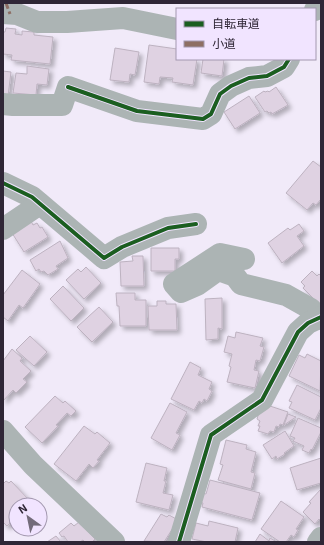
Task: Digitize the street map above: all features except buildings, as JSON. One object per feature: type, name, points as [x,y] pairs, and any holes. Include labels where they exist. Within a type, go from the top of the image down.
[{"type":"street","points":[[3,13],[17,14],[37,22],[67,22],[124,10],[176,29]]},
{"type":"street","points":[[3,104],[62,105],[68,87],[137,111],[202,119],[211,114],[220,94],[231,86],[249,78],[267,76],[284,66],[289,60]]},
{"type":"street","points":[[3,183],[32,197],[104,258],[122,247],[168,228],[196,224]]},
{"type":"street","points":[[3,229],[40,204]]},
{"type":"street","points":[[179,542],[211,435],[262,400],[298,332],[308,323],[319,318],[311,309],[286,295],[240,284],[235,276],[218,270],[197,285],[181,292],[174,284],[220,254],[244,260]]},
{"type":"street","points":[[3,431],[33,465],[114,542]]},
{"type":"street","points":[[318,542],[321,538]]},
{"type":"marked path","points":[[6,3],[10,14]]},
{"type":"cycle path","points":[[68,87],[137,111],[203,119],[211,114],[220,94],[231,86],[249,78],[267,76],[284,67],[288,60]]},
{"type":"cycle path","points":[[3,183],[32,197],[104,258],[122,247],[168,228],[196,224]]},
{"type":"cycle path","points":[[179,542],[211,435],[262,400],[298,332],[308,323],[321,317]]}]
